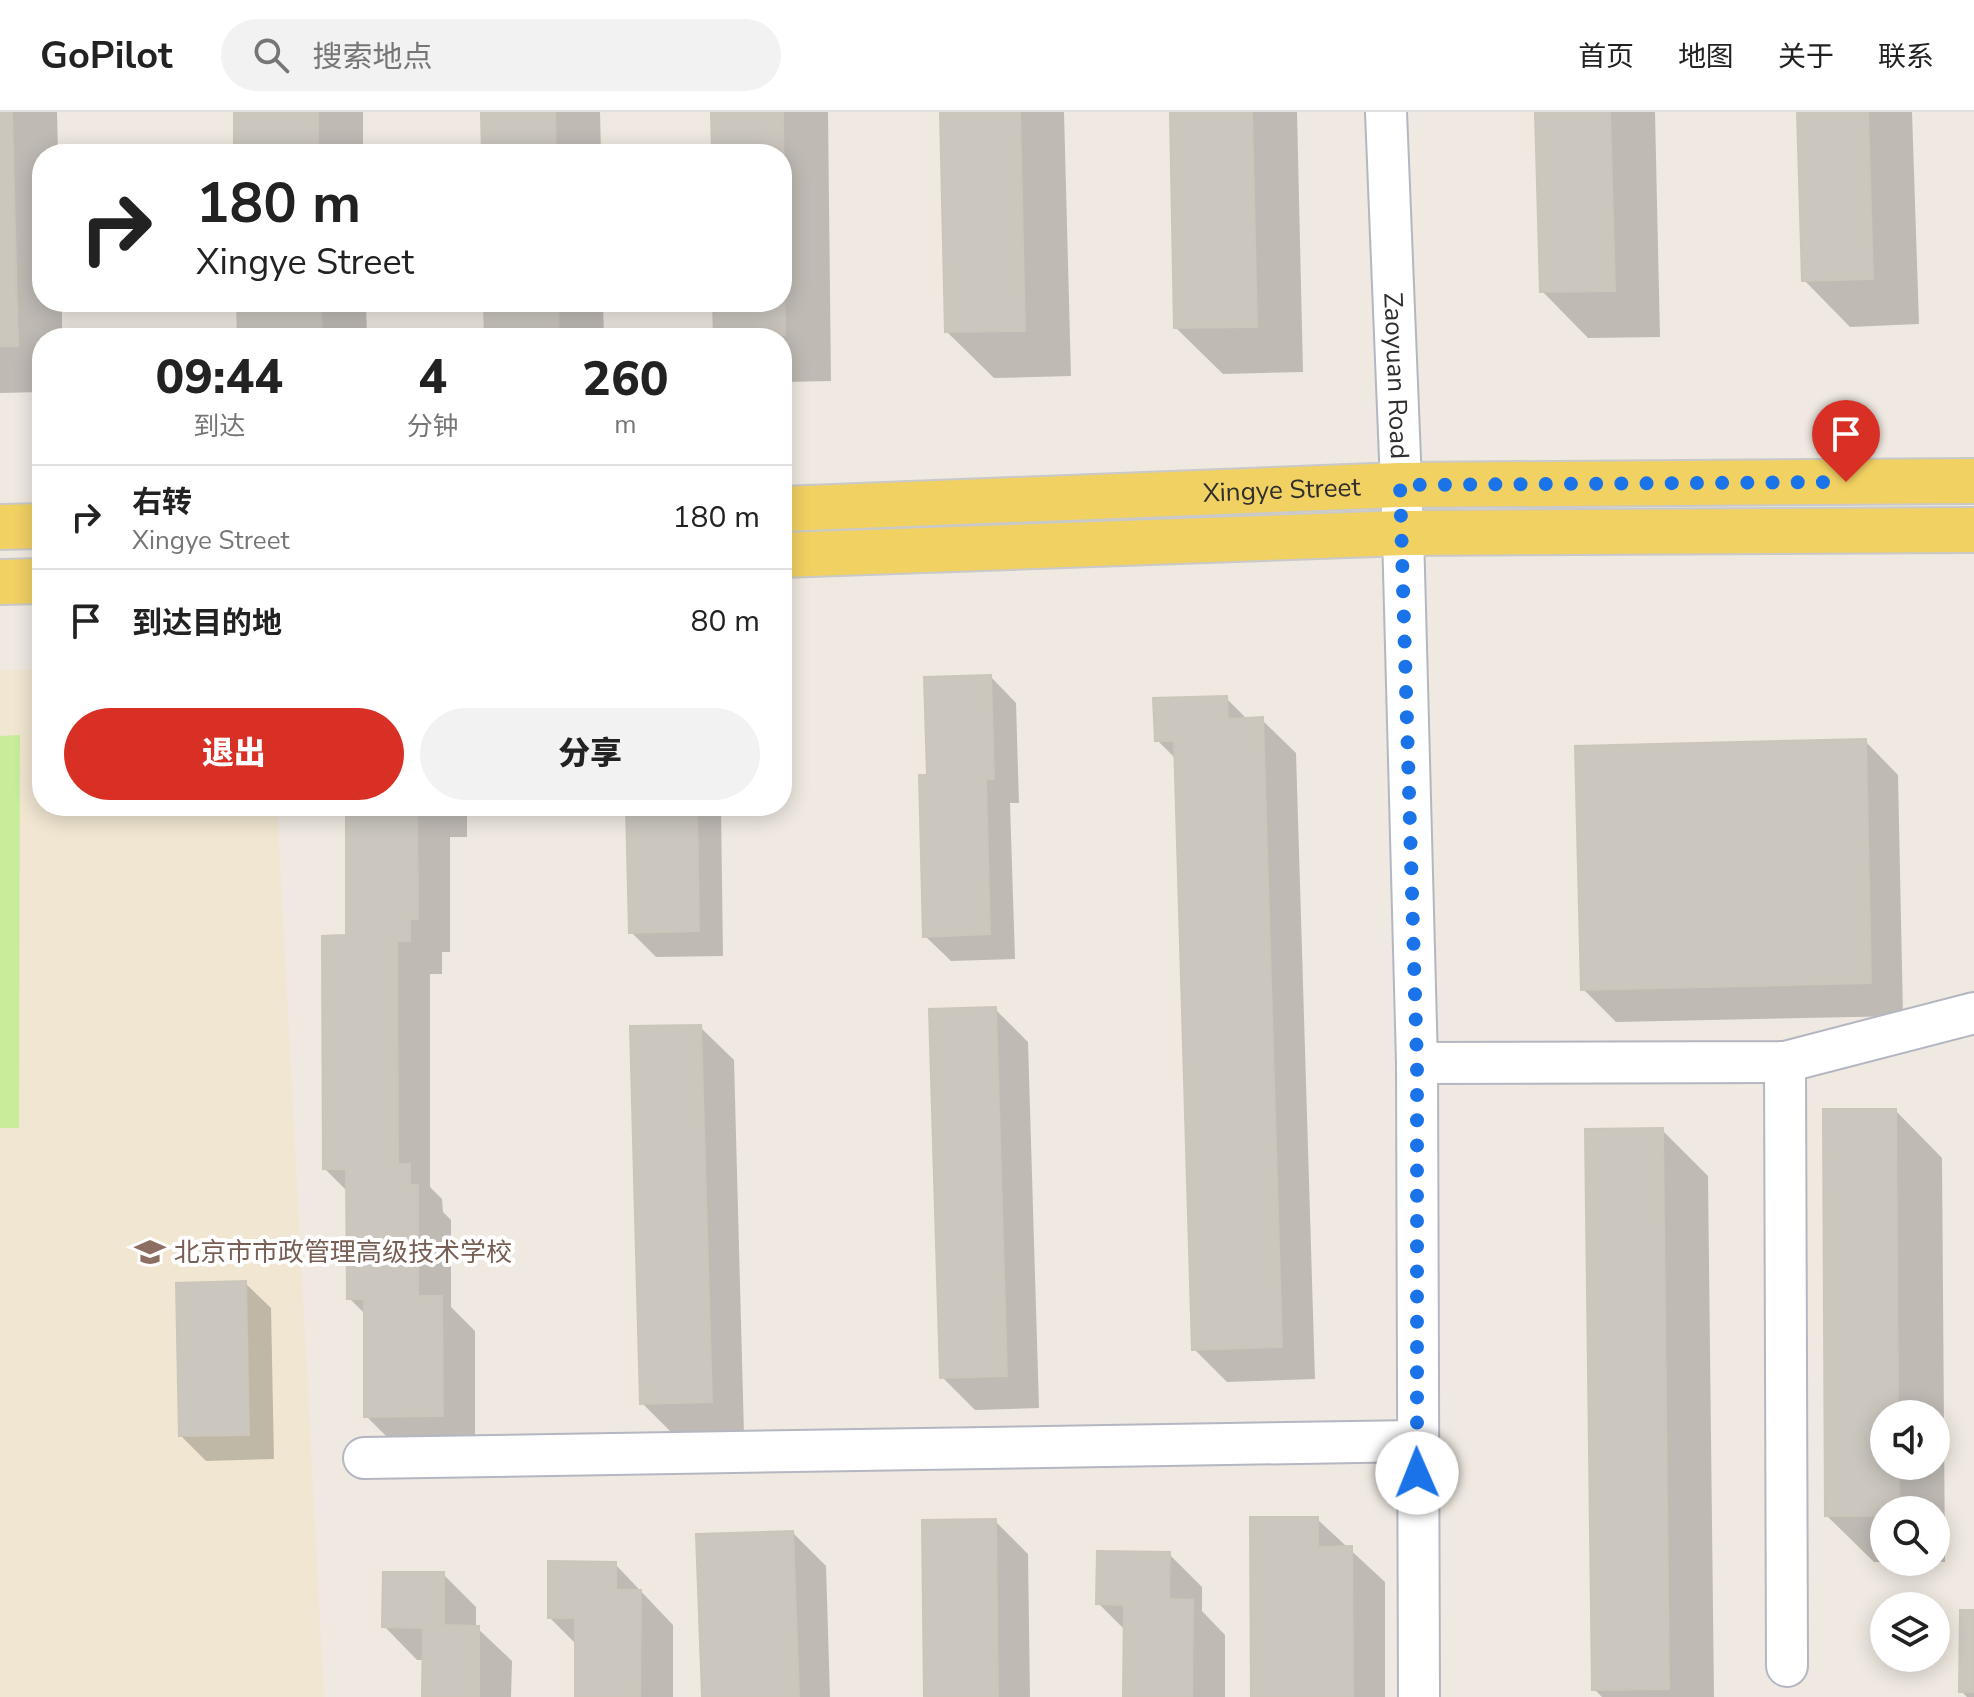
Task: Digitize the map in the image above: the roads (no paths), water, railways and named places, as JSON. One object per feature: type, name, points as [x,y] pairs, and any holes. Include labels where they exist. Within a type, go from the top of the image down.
[{"type":"main road","name":"Xingye Street","points":[[792,509],[1400,485],[1974,481]]},
{"type":"main road","points":[[0,527],[32,526]]},
{"type":"main road","name":"Xingye Street","points":[[792,555],[1403,533],[1974,530]]},
{"type":"main road","points":[[0,582],[32,581]]},
{"type":"street","name":"Zaoyuan Road","points":[[1386,112],[1403,533],[1417,1063],[1419,1697]]},
{"type":"street","points":[[1417,1063],[1785,1062],[1974,1013]]},
{"type":"street","points":[[1785,1062],[1787,1666]]},
{"type":"street","points":[[364,1458],[1417,1441]]},
{"type":"place","name":"北京市市政管理高级技术学校","points":[[150,1252]]}]
